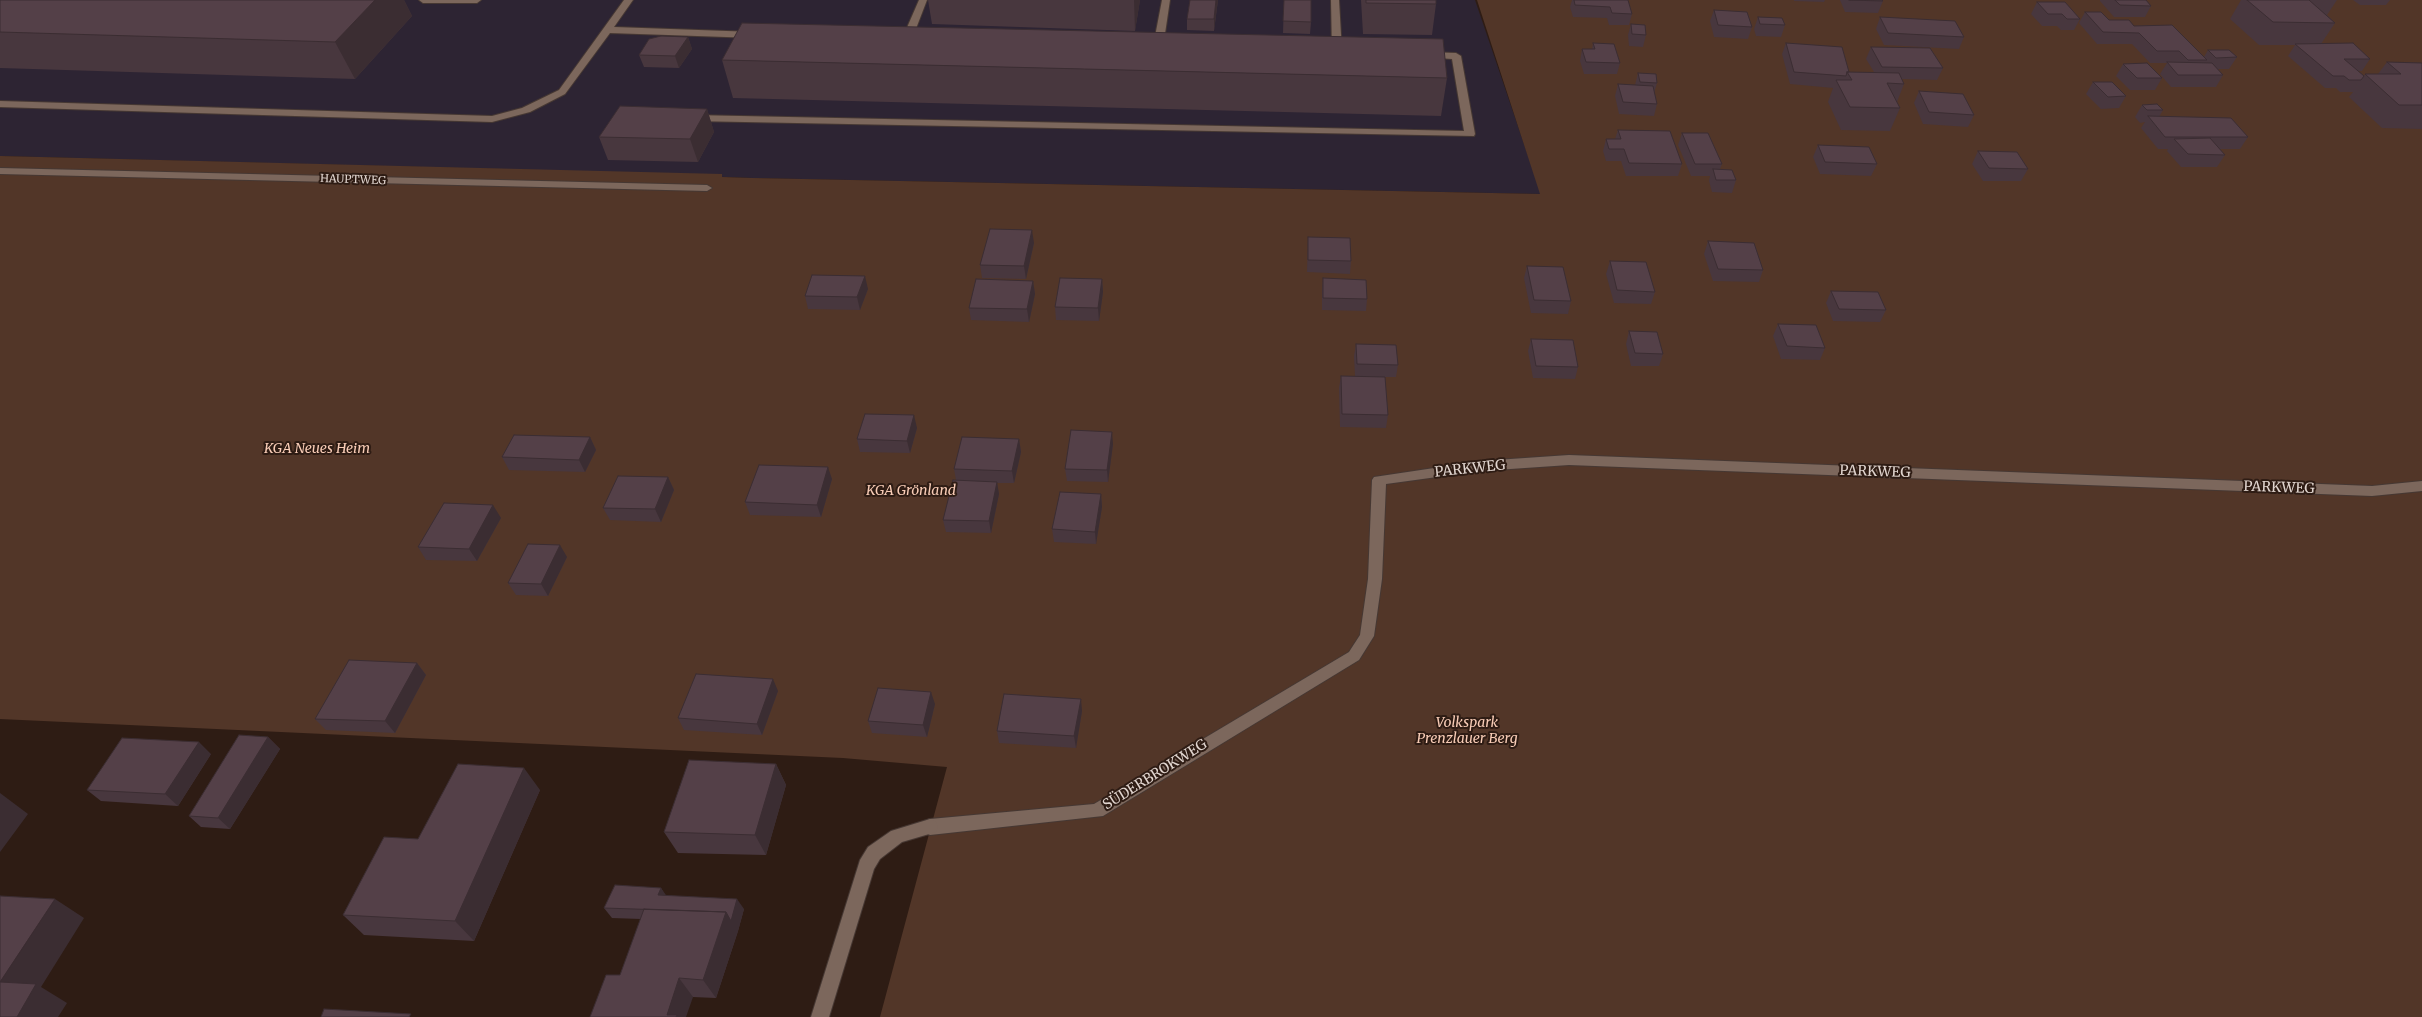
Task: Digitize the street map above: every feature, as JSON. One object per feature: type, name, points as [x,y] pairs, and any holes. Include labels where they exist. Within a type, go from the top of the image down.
[{"type":"street","points":[[423,0],[477,0]]},
{"type":"street","points":[[0,104],[492,119],[526,110],[562,92],[629,0]]},
{"type":"street","points":[[907,39],[923,0]]},
{"type":"street","points":[[1158,47],[1166,0]]},
{"type":"street","points":[[1335,0],[1337,52]]},
{"type":"street","points":[[608,30],[770,35]]},
{"type":"street","points":[[683,117],[1470,134],[1456,56],[1412,54]]},
{"type":"street","name":"HAUPTWEG","points":[[0,171],[707,188]]},
{"type":"street","name":"PARKWEG","points":[[1379,480],[1480,466],[1569,460],[2372,491],[2422,486]]},
{"type":"street","name":"SÜDERBROKWEG","points":[[820,1017],[866,866],[874,853],[897,836],[930,828],[1097,811],[1354,656],[1367,636],[1375,579],[1379,480]]},
{"type":"shaded area","points":[[0,0],[1475,0],[1541,194],[753,178],[537,170],[0,156]]},
{"type":"green space","points":[[1477,0],[2422,0],[2422,1017],[880,1017],[947,767],[843,758],[0,719],[0,156],[722,174],[722,177],[753,178],[1540,194]]},
{"type":"building","points":[[0,0],[375,0],[335,42],[0,32]]},
{"type":"building","points":[[1190,0],[1216,0],[1214,19],[1187,19]]},
{"type":"building","points":[[1284,0],[1311,0],[1311,22],[1283,21]]},
{"type":"building","points":[[1366,0],[1436,0],[1436,4],[1366,3]]},
{"type":"building","points":[[1574,0],[1628,0],[1632,14],[1612,13],[1610,7],[1575,5]]},
{"type":"building","points":[[1849,0],[1882,0],[1883,1]]},
{"type":"building","points":[[2115,0],[2146,0],[2151,6],[2120,5]]},
{"type":"building","points":[[2247,0],[2309,0],[2335,23],[2273,22]]},
{"type":"building","points":[[2037,2],[2065,2],[2080,19],[2067,19],[2062,14],[2048,14]]},
{"type":"building","points":[[1714,10],[1747,12],[1752,27],[1718,25]]},
{"type":"building","points":[[2085,12],[2101,12],[2109,20],[2129,20],[2134,26],[2172,25],[2207,60],[2188,60],[2179,51],[2157,51],[2139,33],[2103,32]]},
{"type":"building","points":[[1758,17],[1782,18],[1785,25],[1760,24]]},
{"type":"building","points":[[1880,17],[1955,21],[1964,37],[1888,33]]},
{"type":"building","points":[[742,23],[1443,39],[1447,78],[722,60]]},
{"type":"building","points":[[1631,24],[1645,25],[1646,35],[1632,34]]},
{"type":"building","points":[[661,36],[688,37],[675,56],[639,55],[649,39]]},
{"type":"building","points":[[1593,43],[1614,44],[1620,63],[1586,62],[1582,49],[1595,49]]},
{"type":"building","points":[[1786,43],[1842,47],[1849,72],[1847,72],[1846,76],[1794,72]]},
{"type":"building","points":[[2353,43],[2370,59],[2344,59],[2364,76],[2361,80],[2349,80],[2344,76],[2333,76],[2295,44]]},
{"type":"building","points":[[1871,47],[1930,48],[1943,68],[1882,67]]},
{"type":"building","points":[[2208,50],[2229,50],[2237,57],[2216,58]]},
{"type":"building","points":[[2167,62],[2212,63],[2223,75],[2178,75]]},
{"type":"building","points":[[2387,62],[2422,63],[2422,105],[2399,105],[2365,74],[2401,74]]},
{"type":"building","points":[[2147,63],[2162,78],[2137,78],[2123,64]]},
{"type":"building","points":[[1847,72],[1899,73],[1904,84],[1887,83],[1900,108],[1850,107],[1836,80],[1852,80]]},
{"type":"building","points":[[1638,73],[1656,74],[1657,83],[1640,82]]},
{"type":"building","points":[[2093,82],[2112,82],[2126,96],[2108,97]]},
{"type":"building","points":[[1618,84],[1653,86],[1657,104],[1623,102]]},
{"type":"building","points":[[1919,91],[1963,94],[1974,115],[1929,112]]},
{"type":"building","points":[[2157,104],[2163,110],[2147,110],[2142,105]]},
{"type":"building","points":[[620,106],[707,109],[690,139],[599,137]]},
{"type":"building","points":[[2148,116],[2231,118],[2248,137],[2165,137]]},
{"type":"building","points":[[1618,130],[1670,131],[1682,164],[1629,163],[1624,149],[1609,149],[1606,139],[1621,139]]},
{"type":"building","points":[[1682,133],[1708,133],[1722,164],[1695,164]]},
{"type":"building","points":[[2210,138],[2225,155],[2188,154],[2174,139]]},
{"type":"building","points":[[1818,145],[1869,147],[1877,164],[1825,162]]},
{"type":"building","points":[[1978,151],[2017,152],[2028,169],[1989,168]]},
{"type":"building","points":[[1713,169],[1732,170],[1736,180],[1716,180]]},
{"type":"building","points":[[990,229],[1032,230],[1024,266],[980,265]]},
{"type":"building","points":[[1308,237],[1350,238],[1351,261],[1308,260]]},
{"type":"building","points":[[1708,241],[1754,243],[1763,270],[1718,269]]},
{"type":"building","points":[[1610,261],[1646,262],[1655,292],[1617,290]]},
{"type":"building","points":[[1527,266],[1563,267],[1571,301],[1534,300]]},
{"type":"building","points":[[812,275],[865,276],[857,297],[805,296]]},
{"type":"building","points":[[1060,278],[1102,279],[1098,308],[1055,307]]},
{"type":"building","points":[[1323,278],[1366,280],[1367,299],[1323,298]]},
{"type":"building","points":[[976,279],[1033,281],[1027,309],[969,308]]},
{"type":"building","points":[[1831,291],[1878,292],[1886,310],[1839,309]]},
{"type":"building","points":[[1778,324],[1816,325],[1825,348],[1787,346]]},
{"type":"building","points":[[1629,331],[1657,332],[1663,354],[1635,353]]},
{"type":"building","points":[[1531,339],[1573,340],[1578,367],[1536,366]]},
{"type":"building","points":[[1356,344],[1396,345],[1398,365],[1357,364]]},
{"type":"building","points":[[1341,376],[1385,377],[1388,415],[1342,414]]},
{"type":"building","points":[[865,414],[914,415],[907,441],[857,439]]},
{"type":"building","points":[[1071,430],[1112,432],[1107,470],[1065,469]]},
{"type":"building","points":[[514,435],[590,437],[579,460],[502,457]]},
{"type":"building","points":[[962,437],[1019,439],[1012,471],[954,469]]},
{"type":"building","points":[[759,465],[828,467],[817,505],[745,502]]},
{"type":"building","points":[[618,476],[668,477],[655,509],[603,508]]},
{"type":"building","points":[[953,480],[997,482],[989,521],[943,520]]},
{"type":"building","points":[[1060,492],[1101,494],[1095,532],[1052,529]]},
{"type":"building","points":[[444,503],[493,505],[469,549],[418,547]]},
{"type":"building","points":[[528,544],[560,545],[541,584],[508,583]]},
{"type":"building","points":[[349,660],[417,663],[385,721],[315,719]]},
{"type":"building","points":[[696,674],[773,679],[757,724],[678,718]]},
{"type":"building","points":[[878,688],[931,692],[923,725],[868,721]]},
{"type":"building","points":[[1004,694],[1081,699],[1074,736],[997,731]]},
{"type":"building","points":[[239,735],[268,737],[218,818],[189,816]]},
{"type":"building","points":[[122,738],[199,742],[165,794],[87,790]]},
{"type":"building","points":[[689,760],[776,764],[755,835],[664,832]]},
{"type":"building","points":[[458,764],[524,768],[455,921],[343,915],[384,837],[418,839]]},
{"type":"building","points":[[615,885],[661,888],[658,895],[737,899],[731,921],[726,912],[604,908]]},
{"type":"building","points":[[0,896],[55,899],[0,982]]},
{"type":"building","points":[[644,909],[726,912],[703,980],[679,978],[667,1015],[677,1015],[676,1017],[590,1017],[606,975],[620,975]]},
{"type":"building","points":[[0,982],[36,984],[17,1017],[0,1017]]},
{"type":"building","points":[[324,1009],[411,1014],[409,1017],[321,1017]]},
{"type":"park label","name":"KGA Neues Heim","points":[[317,449]]},
{"type":"park label","name":"KGA Grönland","points":[[911,491]]},
{"type":"park label","name":"Volkspark Prenzlauer Berg","points":[[1467,732]]}]
